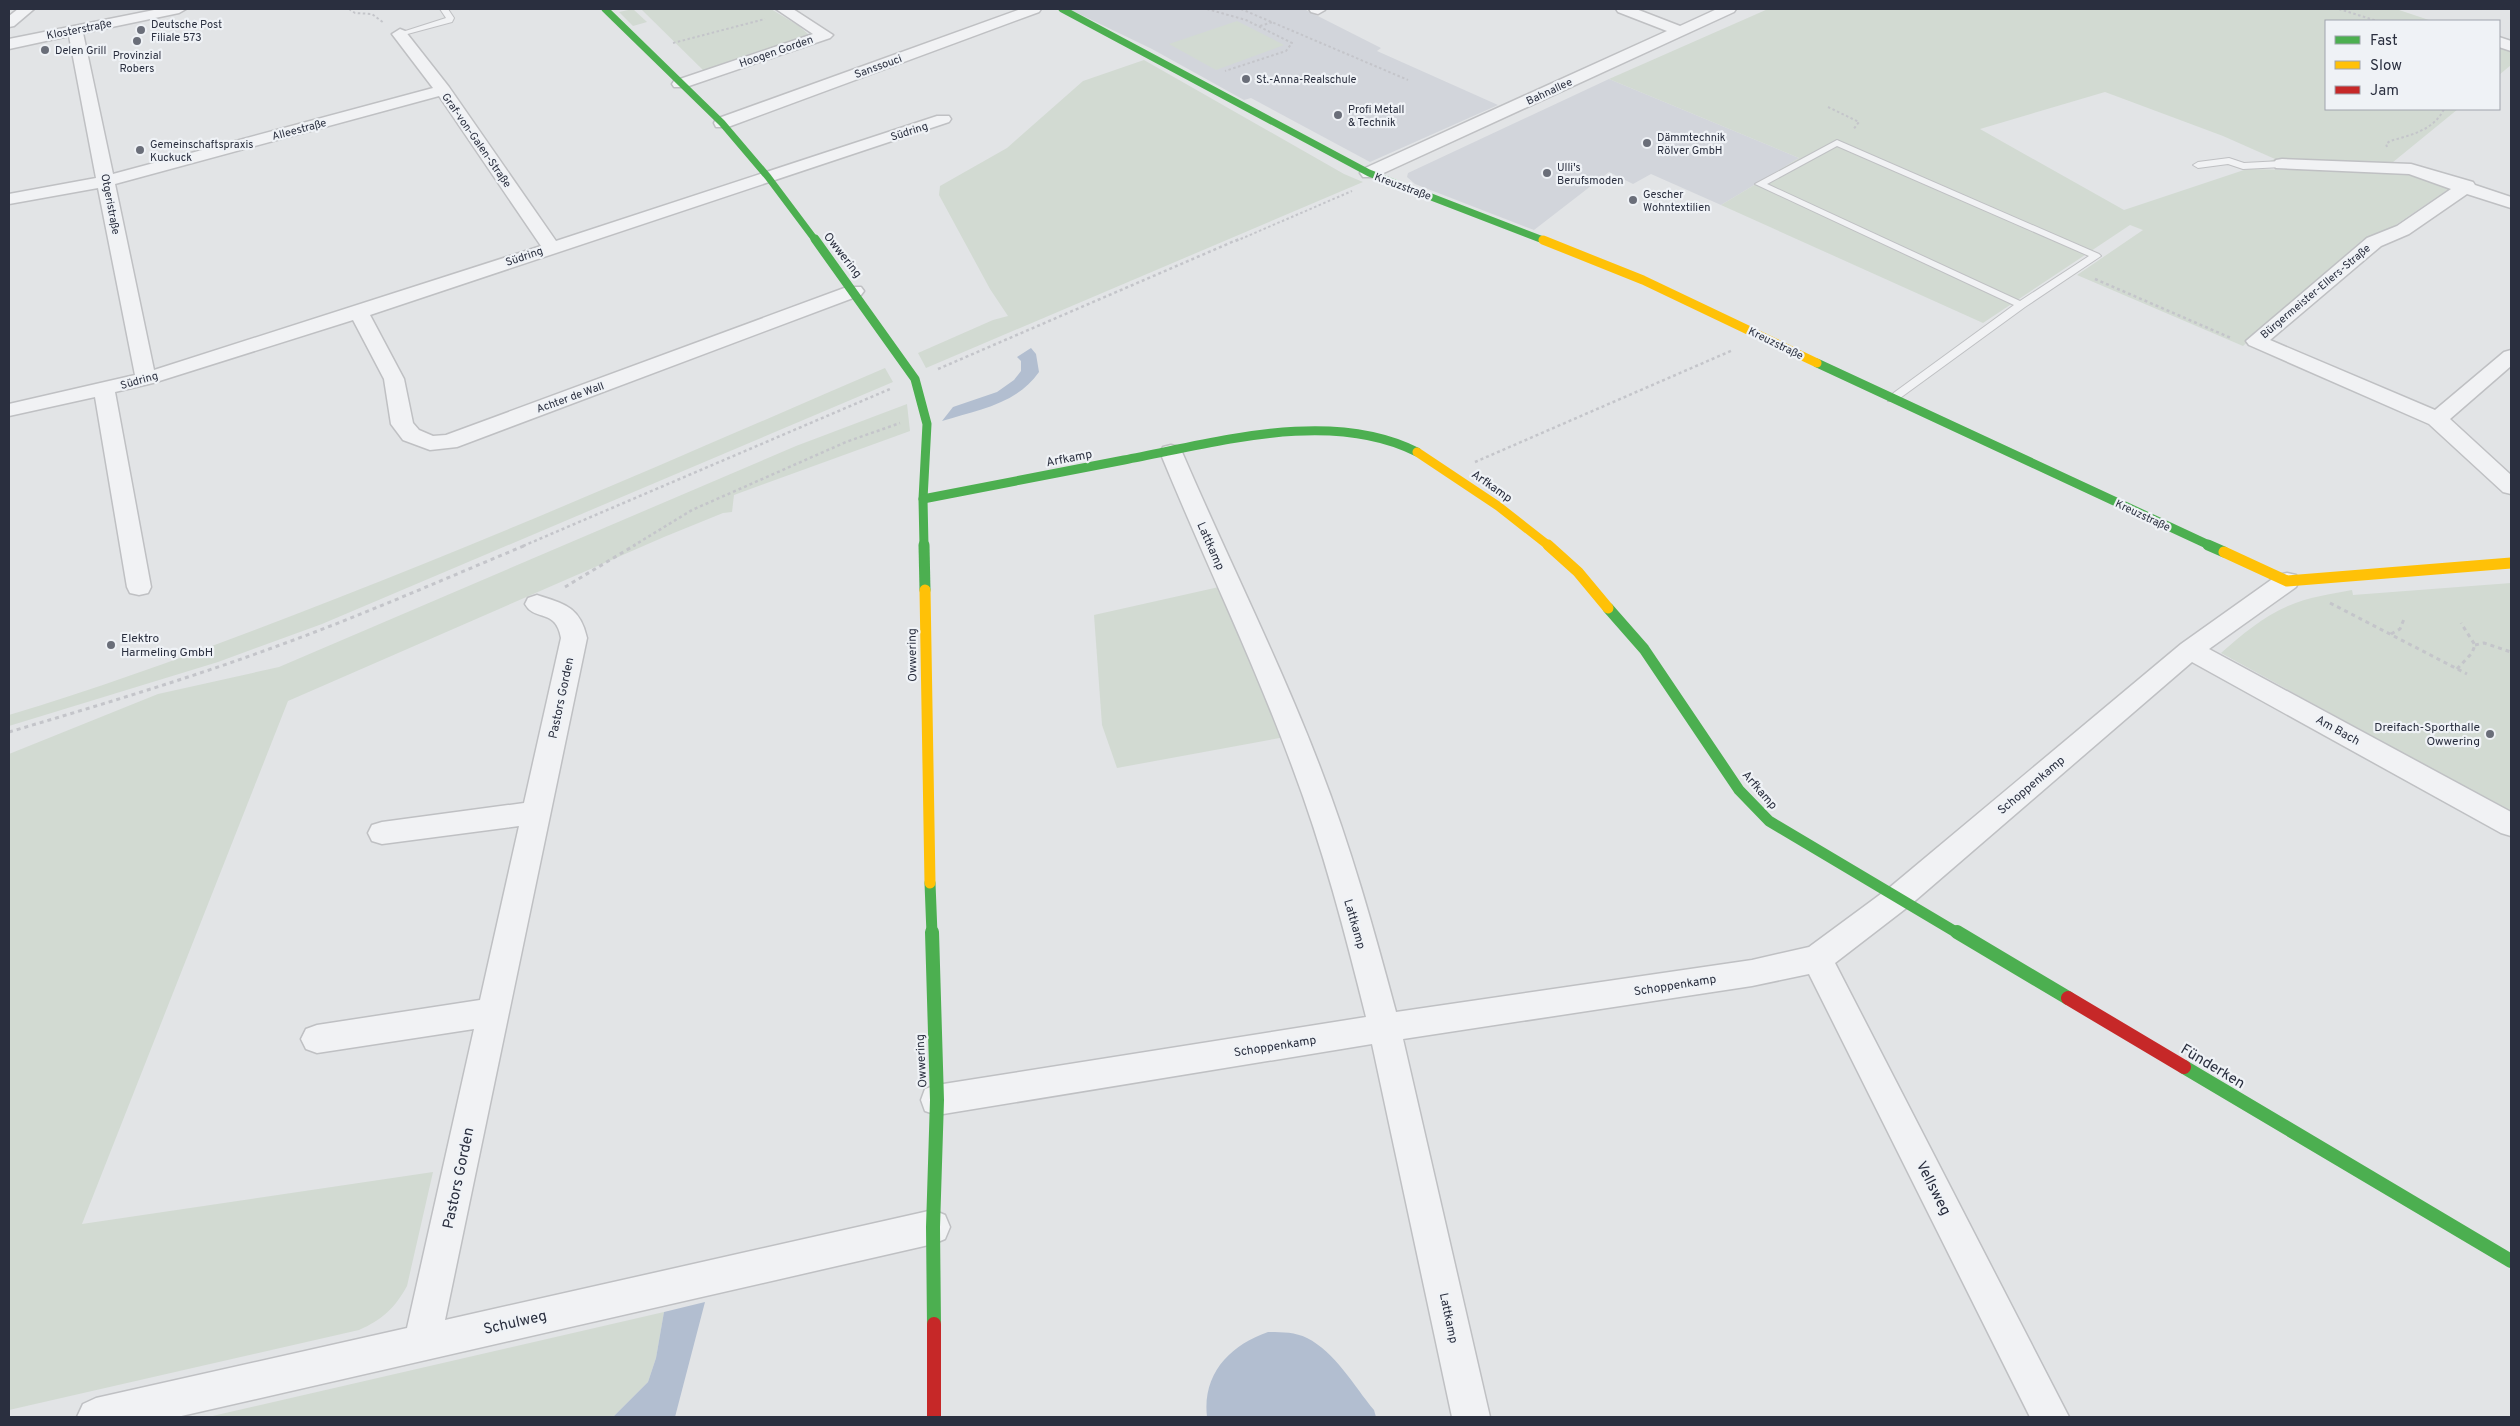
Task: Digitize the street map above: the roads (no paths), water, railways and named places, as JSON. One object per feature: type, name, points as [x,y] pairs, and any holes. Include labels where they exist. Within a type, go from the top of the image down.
[{"type":"street","points":[[9,22],[28,9]]},
{"type":"street","name":"Klosterstraße","points":[[9,44],[179,9]]},
{"type":"street","name":"Owwering","points":[[605,9],[722,124],[768,177],[854,291],[915,379],[925,410],[926,445],[923,499],[933,1008],[937,1100],[933,1227],[934,1417]]},
{"type":"street","name":"Hoogen Gorden","points":[[680,84],[825,35],[783,9]]},
{"type":"street","name":"Sanssouci","points":[[722,124],[1034,9]]},
{"type":"street","name":"Kreuzstraße","points":[[1062,9],[1369,173],[1643,280],[1892,399],[2287,581],[2511,563]]},
{"type":"street","points":[[1623,9],[1680,31]]},
{"type":"street","name":"Bahnallee","points":[[1369,173],[1728,9]]},
{"type":"street","name":"Otgeristraße","points":[[75,29],[146,379]]},
{"type":"street","name":"Graf-von-Galen-Straße","points":[[400,34],[442,90],[551,247]]},
{"type":"street","name":"Alleestraße","points":[[9,199],[107,181],[442,90]]},
{"type":"street","name":"Südring","points":[[9,410],[146,379],[359,312],[943,119]]},
{"type":"street","points":[[2282,164],[2412,169],[2511,203]]},
{"type":"street","name":"Bürgermeister-Ellers-Straße","points":[[2466,186],[2404,230],[2374,242],[2256,341],[2437,419],[2511,487]]},
{"type":"street","name":"Achter de Wall","points":[[359,312],[394,379],[402,424],[411,435],[430,443],[449,442],[854,291]]},
{"type":"street","points":[[2437,419],[2511,356]]},
{"type":"street","name":"Südring","points":[[104,390],[139,587]]},
{"type":"street","name":"Arfkamp","points":[[923,499],[1220,442],[1301,432],[1362,432],[1388,437],[1412,448],[1450,474],[1541,540],[1574,568],[1644,648],[1739,790],[1769,821],[1899,897]]},
{"type":"street","name":"Lattkamp","points":[[1172,452],[1195,511],[1269,674],[1323,813],[1385,1028],[1471,1417]]},
{"type":"street","name":"Schoppenkamp","points":[[937,1100],[1385,1028],[1752,973],[1817,959],[1899,897],[2190,650],[2287,581]]},
{"type":"street","name":"Pastors Gorden","points":[[422,1343],[574,638],[572,624],[566,615],[537,604]]},
{"type":"street","name":"Am Bach","points":[[2190,650],[2511,825]]},
{"type":"street","points":[[382,833],[536,813]]},
{"type":"street","name":"Fünderken","points":[[1899,897],[2511,1261]]},
{"type":"street","name":"Vellsweg","points":[[1817,959],[2050,1417]]},
{"type":"street","points":[[317,1040],[494,1012]]},
{"type":"street","name":"Schulweg","points":[[96,1417],[933,1227]]},
{"type":"lane","points":[[400,34],[449,20],[444,9]]},
{"type":"lane","points":[[1892,399],[2021,305],[2096,256],[1838,143],[1760,184],[2021,305]]},
{"type":"lane","points":[[2198,165],[2229,161],[2244,166],[2282,164]]},
{"type":"water","points":[[1031,348],[1036,354],[1039,372],[1030,383],[1008,399],[942,421],[953,407],[997,392],[1014,380],[1021,371],[1021,361],[1017,357]]},
{"type":"water","points":[[705,1302],[675,1417],[613,1417],[648,1382],[656,1358],[664,1312]]},
{"type":"water","points":[[1268,1332],[1298,1335],[1317,1344],[1344,1370],[1374,1410],[1376,1417],[1207,1417],[1209,1387],[1221,1363],[1242,1345]]},
{"type":"place","name":"Deutsche Post Filiale 573","points":[[141,30]]},
{"type":"place","name":"Provinzial Robers","points":[[137,41]]},
{"type":"place","name":"Delen Grill","points":[[45,50]]},
{"type":"place","name":"St.-Anna-Realschule","points":[[1246,79]]},
{"type":"place","name":"Profi Metall & Technik","points":[[1338,115]]},
{"type":"place","name":"Dämmtechnik Rölver GmbH","points":[[1647,143]]},
{"type":"place","name":"Gemeinschaftspraxis Kuckuck","points":[[140,150]]},
{"type":"place","name":"Ulli's Berufsmoden","points":[[1547,173]]},
{"type":"place","name":"Gescher Wohntextilien","points":[[1633,200]]},
{"type":"place","name":"Elektro Harmeling GmbH","points":[[111,645]]},
{"type":"place","name":"Dreifach-Sporthalle Owwering","points":[[2490,734]]}]
